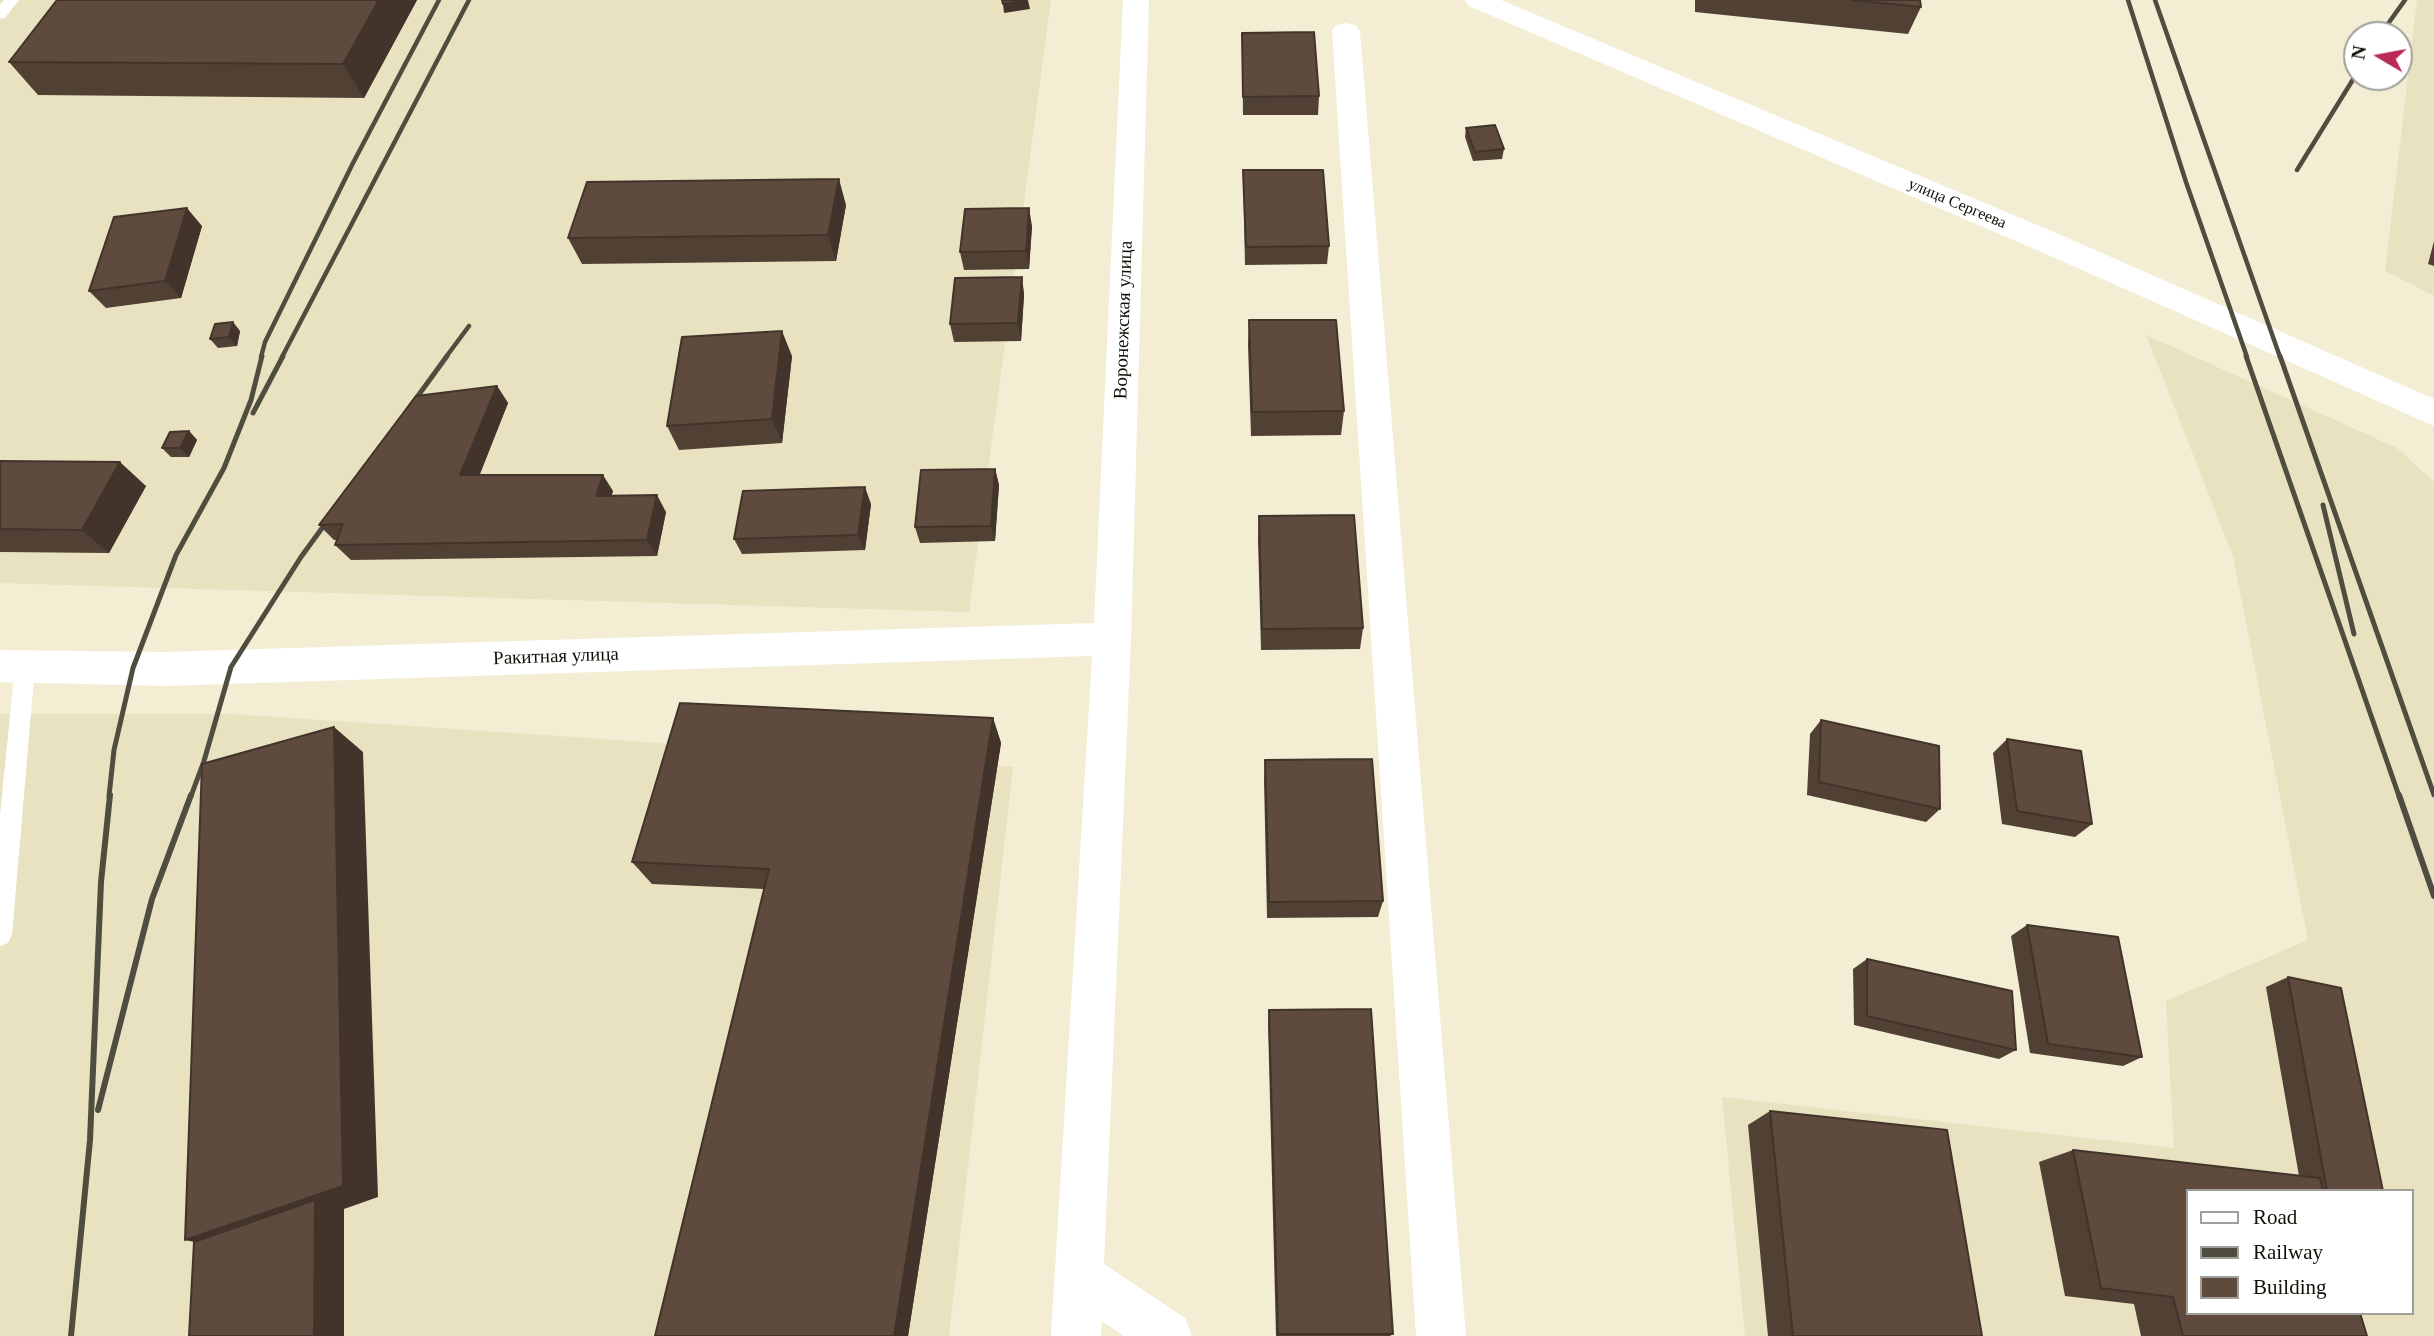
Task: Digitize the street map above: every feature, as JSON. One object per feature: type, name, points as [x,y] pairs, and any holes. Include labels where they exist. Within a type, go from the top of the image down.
[{"type":"street","name":"улица Сергеева","points":[[1478,0],[2050,243],[2424,409]]},
{"type":"street","name":"Воронежская улица","points":[[1076,1336],[1141,5]]},
{"type":"street","points":[[1346,31],[1441,1336]]},
{"type":"street","name":"Ракитная улица","points":[[13,666],[164,669],[1112,639]]},
{"type":"street","points":[[1079,1276],[1167,1336]]},
{"type":"lane","points":[[0,15],[12,0]]},
{"type":"lane","points":[[0,935],[13,666]]},
{"type":"shaded area","points":[[0,0],[1051,0],[969,612],[0,583]]},
{"type":"shaded area","points":[[2417,0],[2434,0],[2434,296],[2385,271],[2406,91],[2413,91],[2413,34]]},
{"type":"shaded area","points":[[2146,335],[2397,448],[2434,482],[2434,1336],[1745,1336],[1722,1097],[2174,1148],[2166,1001],[2308,940],[2233,556]]},
{"type":"shaded area","points":[[0,714],[233,714],[1013,767],[949,1336],[0,1336]]},
{"type":"building","points":[[57,0],[379,0],[343,64],[9,62]]},
{"type":"building","points":[[1002,0],[1026,0],[1003,4]]},
{"type":"building","points":[[1852,0],[1920,0],[1921,7]]},
{"type":"building","points":[[1314,32],[1319,96],[1243,97],[1242,33]]},
{"type":"building","points":[[1495,125],[1504,149],[1475,152],[1466,128]]},
{"type":"building","points":[[1243,170],[1323,170],[1329,246],[1246,247]]},
{"type":"building","points":[[839,179],[828,235],[568,238],[587,182]]},
{"type":"building","points":[[187,208],[165,281],[89,291],[114,217]]},
{"type":"building","points":[[1029,208],[1026,251],[960,252],[965,209]]},
{"type":"building","points":[[1022,277],[1018,323],[950,324],[955,278]]},
{"type":"building","points":[[1249,320],[1336,320],[1344,411],[1252,412]]},
{"type":"building","points":[[233,322],[229,337],[210,339],[215,324]]},
{"type":"building","points":[[782,331],[772,419],[667,426],[682,337]]},
{"type":"building","points":[[497,386],[460,475],[603,475],[596,496],[657,495],[647,540],[335,545],[343,524],[319,525],[416,396]]},
{"type":"building","points":[[189,431],[180,448],[162,448],[170,432]]},
{"type":"building","points":[[0,461],[120,462],[82,530],[0,529]]},
{"type":"building","points":[[995,469],[991,526],[915,527],[921,470]]},
{"type":"building","points":[[865,487],[858,535],[734,539],[743,491]]},
{"type":"building","points":[[1354,515],[1363,628],[1262,629],[1259,516]]},
{"type":"building","points":[[680,703],[993,718],[894,1336],[655,1336],[769,869],[632,862]]},
{"type":"building","points":[[1821,720],[1939,746],[1940,809],[1819,782]]},
{"type":"building","points":[[334,727],[343,1186],[185,1240],[202,764]]},
{"type":"building","points":[[2007,739],[2081,751],[2092,824],[2017,811]]},
{"type":"building","points":[[1372,759],[1383,901],[1269,902],[1265,760]]},
{"type":"building","points":[[2027,925],[2118,937],[2142,1057],[2048,1044]]},
{"type":"building","points":[[1867,959],[2012,991],[2016,1050],[1867,1016]]},
{"type":"building","points":[[2288,977],[2341,988],[2383,1189],[2327,1189]]},
{"type":"building","points":[[1371,1009],[1393,1334],[1278,1334],[1269,1010]]},
{"type":"building","points":[[1770,1111],[1947,1130],[1982,1336],[1793,1336]]},
{"type":"building","points":[[2073,1150],[2320,1178],[2323,1189],[2186,1189],[2186,1315],[2361,1315],[2367,1336],[2183,1336],[2173,1297],[2101,1288]]},
{"type":"building","points":[[315,1200],[314,1336],[189,1336],[194,1242]]},
{"type":"railway","points":[[261,357],[265,342],[353,163],[439,0]]},
{"type":"railway","points":[[282,357],[469,0]]},
{"type":"railway","points":[[2128,0],[2186,182],[2247,357]]},
{"type":"railway","points":[[2155,0],[2280,357]]},
{"type":"railway","points":[[2390,21],[2405,0]]},
{"type":"railway","points":[[2297,170],[2346,91]]},
{"type":"railway","points":[[446,357],[469,326]]},
{"type":"railway","points":[[109,796],[114,750],[133,668],[176,555],[224,468],[251,400],[262,356]]},
{"type":"railway","points":[[253,413],[283,356]]},
{"type":"railway","points":[[407,411],[447,356]]},
{"type":"railway","points":[[2246,356],[2399,796]]},
{"type":"railway","points":[[2280,356],[2434,795]]},
{"type":"railway","points":[[2323,505],[2354,634]]},
{"type":"railway","points":[[191,796],[231,667],[301,557],[333,513]]},
{"type":"railway","points":[[71,1336],[90,1140],[101,882],[110,795]]},
{"type":"railway","points":[[98,1110],[152,899],[191,795]]},
{"type":"railway","points":[[2399,795],[2434,896]]}]
